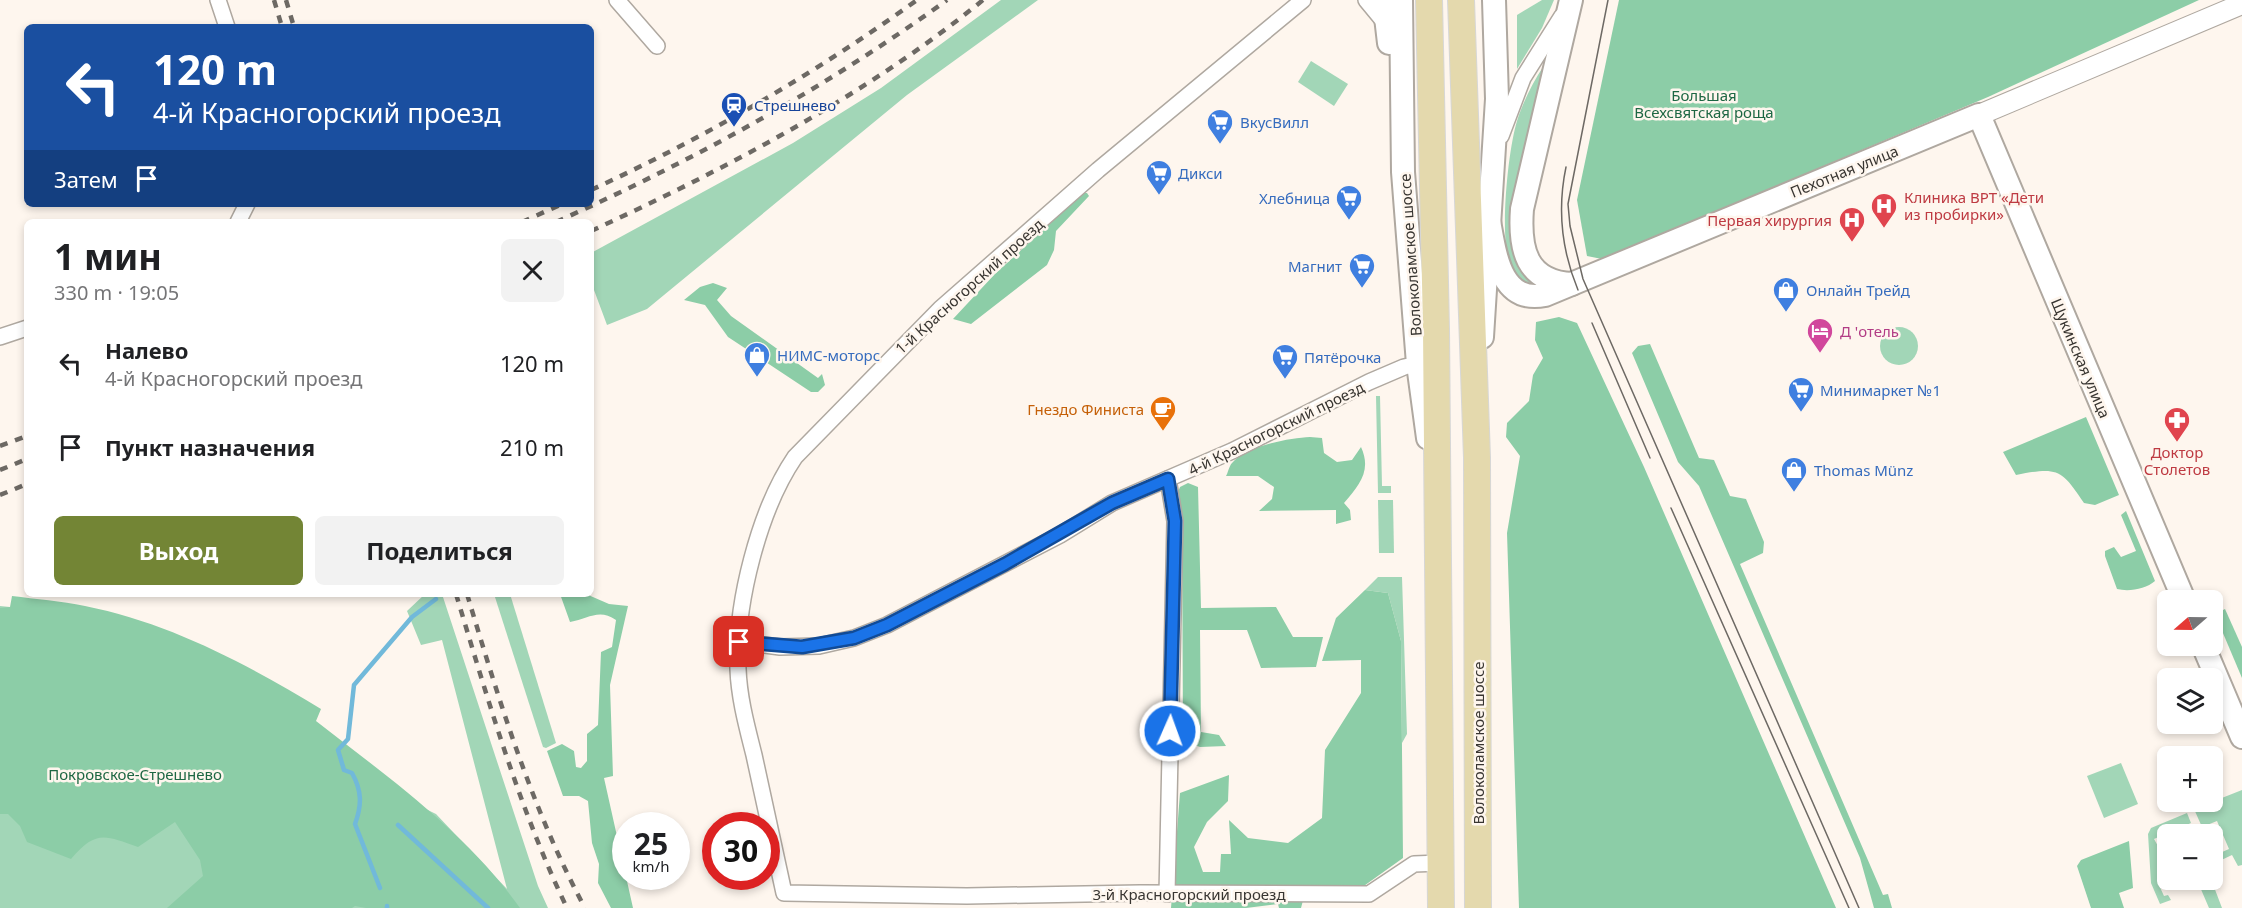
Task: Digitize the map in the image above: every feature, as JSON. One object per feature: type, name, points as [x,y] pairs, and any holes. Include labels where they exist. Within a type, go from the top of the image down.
[{"type":"main road","points":[[1384,0],[1404,172]]},
{"type":"main road","name":"Волоколамское шоссе","points":[[1401,0],[1404,172],[1418,364],[1437,509]]},
{"type":"main road","name":"Волоколамское шоссе","points":[[1429,0],[1437,509],[1439,908]]},
{"type":"main road","name":"Волоколамское шоссе","points":[[1461,0],[1476,435],[1478,908]]},
{"type":"main road","name":"Волоколамское шоссе","points":[[1476,435],[1497,99],[1494,0]]},
{"type":"main road","points":[[1570,0],[1522,209],[1520,235],[1524,254],[1534,269],[1546,279],[1572,284]]},
{"type":"main road","name":"Пехотная улица","points":[[1490,221],[1496,257],[1503,276],[1521,294],[1532,298],[1572,284],[1979,115]]},
{"type":"main road","name":"Щукинская улица","points":[[1979,115],[2180,590]]},
{"type":"main road","points":[[2208,656],[2242,737]]},
{"type":"street","points":[[218,0],[226,24]]},
{"type":"street","points":[[617,0],[657,46]]},
{"type":"street","name":"1-й Красногорский проезд","points":[[784,892],[742,702],[738,670],[739,642],[753,553],[781,477],[808,440],[949,302],[1098,170],[1303,0]]},
{"type":"street","points":[[1366,0],[1388,27]]},
{"type":"street","points":[[1494,156],[1523,78],[1555,29],[1570,0]]},
{"type":"street","name":"Пехотная улица","points":[[1979,115],[2242,4]]},
{"type":"street","points":[[0,337],[24,329]]},
{"type":"street","name":"4-й Красногорский проезд","points":[[739,642],[802,647],[854,638],[887,625],[1060,535],[1112,503],[1232,451],[1369,382],[1404,367],[1418,364]]},
{"type":"street","points":[[1167,894],[1175,521],[1168,479]]},
{"type":"street","name":"3-й Красногорский проезд","points":[[784,892],[967,896],[1369,894],[1413,864],[1440,869]]},
{"type":"green space","points":[[1001,0],[1038,0],[907,95],[647,309],[607,325],[594,290],[594,251],[793,143],[881,88]]},
{"type":"green space","points":[[1542,0],[1554,0],[1542,28],[1517,69],[1517,15]]},
{"type":"green space","name":"Большая Всехсвятская роща","points":[[1619,0],[2199,0],[1988,97],[1602,259],[1587,256],[1577,200]]},
{"type":"green space","points":[[1311,61],[1348,84],[1334,106],[1298,82]]},
{"type":"green space","points":[[1543,67],[1509,227],[1515,255],[1539,285],[1533,286],[1519,278],[1510,265],[1505,235],[1506,193],[1517,121],[1528,93]]},
{"type":"green space","points":[[1083,193],[1089,196],[1056,231],[1054,250],[1047,265],[971,324],[953,319],[994,275]]},
{"type":"green space","points":[[713,283],[727,288],[717,300],[731,316],[818,378],[822,374],[825,385],[818,392],[811,392],[728,337],[705,305],[684,300],[700,287]]},
{"type":"green space","points":[[1559,317],[1577,323],[1644,467],[1836,908],[1519,908],[1507,533],[1520,456],[1506,437],[1507,423],[1529,401],[1533,375],[1543,358],[1535,340],[1536,322]]},
{"type":"green space","points":[[1899,327],[1913,332],[1918,346],[1913,360],[1899,365],[1885,360],[1880,346],[1885,332]]},
{"type":"green space","points":[[1650,344],[1699,458],[1714,460],[1730,496],[1746,499],[1764,542],[1763,553],[1740,564],[1883,895],[1888,894],[1892,908],[1874,908],[1860,858],[1699,486],[1678,462],[1632,353],[1638,346]]},
{"type":"green space","points":[[1376,396],[1380,396],[1382,486],[1391,486],[1391,493],[1378,493]]},
{"type":"green space","points":[[2086,417],[2119,495],[2095,505],[2084,503],[2069,483],[2057,473],[2041,471],[2016,475],[2003,452]]},
{"type":"green space","points":[[1310,437],[1322,438],[1324,453],[1337,462],[1352,460],[1361,447],[1365,463],[1364,471],[1359,484],[1344,503],[1350,510],[1351,520],[1336,524],[1336,510],[1259,511],[1272,499],[1274,487],[1258,476],[1226,476],[1232,463],[1247,452],[1280,441]]},
{"type":"green space","points":[[1188,483],[1198,487],[1201,608],[1276,607],[1293,637],[1323,637],[1316,667],[1261,668],[1247,630],[1200,630],[1201,732],[1219,735],[1226,746],[1200,747],[1183,741],[1182,516],[1178,492],[1180,487]]},
{"type":"green space","points":[[1378,500],[1393,500],[1394,553],[1379,553]]},
{"type":"green space","points":[[2126,511],[2155,581],[2142,588],[2127,590],[2117,589],[2105,556],[2105,551],[2114,547],[2121,557],[2136,551],[2121,515]]},
{"type":"green space","points":[[1378,577],[1402,577],[1407,734],[1402,743],[1401,641],[1388,593],[1365,590]]},
{"type":"green space","points":[[1365,590],[1388,593],[1401,641],[1403,858],[1361,888],[1306,889],[1301,908],[1279,908],[1278,904],[1246,908],[1171,908],[1180,793],[1229,775],[1228,801],[1207,822],[1194,847],[1203,872],[1220,872],[1221,854],[1231,854],[1229,820],[1248,838],[1288,843],[1322,818],[1325,750],[1361,693],[1361,660],[1322,661],[1336,618]]},
{"type":"green space","name":"Покровское-Стрешнево","points":[[12,596],[58,601],[117,613],[178,634],[265,676],[321,709],[316,721],[451,830],[499,880],[520,908],[366,908],[355,906],[352,908],[167,908],[203,876],[200,860],[175,822],[138,847],[108,838],[94,839],[71,859],[27,842],[20,826],[8,814],[0,814],[0,608],[10,607]]},
{"type":"green space","name":"Покровское-Стрешнево","points":[[422,597],[443,597],[538,886],[548,908],[0,908],[0,606],[10,607],[436,814],[507,889],[442,640],[421,645],[407,611]]},
{"type":"green space","points":[[495,597],[511,597],[556,743],[546,748],[543,747]]},
{"type":"green space","points":[[561,597],[593,597],[609,604],[628,606],[610,685],[613,776],[604,778],[612,814],[612,890],[629,890],[633,908],[611,908],[598,883],[599,864],[592,843],[588,801],[579,796],[563,796],[547,751],[562,744],[574,751],[576,767],[581,768],[587,761],[587,734],[598,725],[601,652],[612,647],[616,620],[604,615],[593,615],[570,622]]},
{"type":"green space","points":[[2225,609],[2242,647],[2242,678],[2223,633],[2223,610]]},
{"type":"green space","points":[[2121,763],[2138,804],[2104,818],[2087,776]]},
{"type":"green space","points":[[2242,790],[2242,865],[2238,866],[2232,855],[2223,859],[2223,852],[2229,849],[2223,835],[2223,824],[2218,824],[2217,821],[2201,824],[2195,812],[2223,812],[2223,798]]},
{"type":"green space","points":[[2187,813],[2191,823],[2189,824],[2161,824]]},
{"type":"green space","points":[[2157,826],[2157,838],[2154,839],[2157,844],[2157,890],[2161,890],[2164,896],[2168,895],[2171,900],[2160,904],[2151,883],[2148,834],[2151,828]]},
{"type":"green space","points":[[2129,841],[2133,888],[2119,893],[2124,908],[2091,908],[2077,866],[2081,860]]},
{"type":"green space","points":[[2201,890],[2215,890],[2222,908],[2209,908]]},
{"type":"waterway","points":[[380,888],[355,824],[360,804],[358,786],[352,773],[344,770],[338,750],[348,739],[354,685],[412,617],[436,599]]},
{"type":"waterway","points":[[398,825],[488,908]]},
{"type":"tram line","points":[[1608,0],[1568,204],[1570,226],[1583,279],[1859,908]]},
{"type":"tram line","points":[[1566,167],[1563,183],[1562,229],[1568,260],[1578,290]]},
{"type":"tram line","points":[[1592,323],[1650,458]]},
{"type":"tram line","points":[[1671,508],[1849,908]]},
{"type":"railway","points":[[274,0],[281,24]]},
{"type":"railway","points":[[286,0],[293,24]]},
{"type":"railway","points":[[594,189],[634,170],[758,103],[799,79],[917,0]]},
{"type":"railway","points":[[594,204],[708,148],[806,93],[901,33],[947,0]]},
{"type":"railway","points":[[594,230],[693,182],[794,128],[892,67],[983,0]]},
{"type":"railway","points":[[529,219],[555,207]]},
{"type":"railway","points":[[562,219],[588,207]]},
{"type":"railway","points":[[0,446],[24,437]]},
{"type":"railway","points":[[0,470],[24,460]]},
{"type":"railway","points":[[0,495],[24,485]]},
{"type":"railway","points":[[457,597],[519,793],[567,908]]},
{"type":"railway","points":[[468,597],[504,714],[533,794],[566,871],[585,908]]},
{"type":"place","name":"Стрешнево","points":[[734,128]]},
{"type":"place","name":"ВкусВилл","points":[[1220,145]]},
{"type":"place","name":"Дикси","points":[[1159,196]]},
{"type":"place","name":"Хлебница","points":[[1349,221]]},
{"type":"place","name":"Клиника ВРТ «Дети из пробирки»","points":[[1884,229]]},
{"type":"place","name":"Первая хирургия","points":[[1852,243]]},
{"type":"place","name":"Магнит","points":[[1362,289]]},
{"type":"place","name":"Онлайн Трейд","points":[[1786,313]]},
{"type":"place","name":"Д 'отель","points":[[1820,354]]},
{"type":"place","name":"НИМС-моторс","points":[[757,378]]},
{"type":"place","name":"Пятёрочка","points":[[1285,380]]},
{"type":"place","name":"Минимаркет №1","points":[[1801,413]]},
{"type":"place","name":"Гнездо Финиста","points":[[1163,432]]},
{"type":"place","name":"Доктор Столетов","points":[[2177,443]]},
{"type":"place","name":"Thomas Münz","points":[[1794,493]]},
{"type":"route","points":[[739,642],[802,647],[819,646],[854,638],[887,625],[1005,564],[1060,535],[1112,503],[1168,479],[1175,521],[1170,731]]}]
